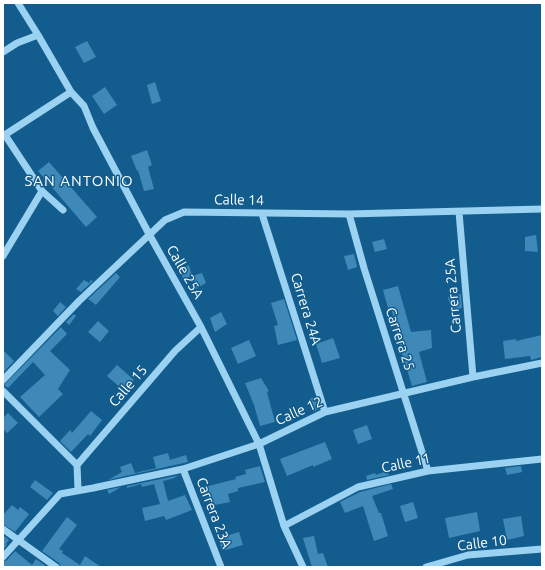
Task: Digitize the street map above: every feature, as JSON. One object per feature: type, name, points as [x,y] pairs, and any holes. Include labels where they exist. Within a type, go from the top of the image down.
[{"type":"street","name":"Calle 25A","points":[[18,3],[71,92],[84,106],[93,128],[149,234],[201,327],[259,444],[284,526],[303,567]]},
{"type":"street","points":[[3,52],[18,43],[38,35]]},
{"type":"street","points":[[63,210],[42,191],[4,136],[71,92]]},
{"type":"street","points":[[3,256],[42,191]]},
{"type":"street","name":"Calle 14","points":[[3,380],[78,302],[149,234],[165,220],[184,212],[349,214],[459,212],[542,208]]},
{"type":"street","name":"Carrera 25A","points":[[459,212],[473,377]]},
{"type":"street","name":"Carrera 24A","points":[[262,214],[325,412]]},
{"type":"street","name":"Carrera 25","points":[[349,214],[364,268],[428,471]]},
{"type":"street","name":"Calle 15","points":[[77,465],[175,351],[201,327]]},
{"type":"street","name":"Calle 12","points":[[78,490],[183,469],[259,444],[325,412],[473,377],[542,363]]},
{"type":"street","points":[[3,391],[77,465],[78,490],[60,494],[3,556]]},
{"type":"street","name":"Calle 11","points":[[284,526],[358,487],[428,471],[542,459]]},
{"type":"street","name":"Carrera 23A","points":[[183,469],[220,567]]},
{"type":"street","points":[[3,529],[56,567]]},
{"type":"street","name":"Calle 10","points":[[426,567],[468,555],[542,549]]},
{"type":"building","points":[[87,41],[96,57],[84,63],[75,47]]},
{"type":"building","points":[[155,82],[161,101],[152,104],[147,85]]},
{"type":"building","points":[[105,87],[117,105],[104,114],[92,96]]},
{"type":"building","points":[[147,150],[152,165],[148,167],[154,189],[144,191],[138,170],[137,171],[131,156]]},
{"type":"building","points":[[49,162],[97,217],[86,227],[38,171]]},
{"type":"building","points":[[536,235],[538,252],[525,251],[525,237]]},
{"type":"building","points":[[384,239],[387,249],[375,252],[372,242]]},
{"type":"building","points":[[354,254],[357,267],[348,270],[344,256]]},
{"type":"building","points":[[189,265],[192,276],[183,279],[180,269]]},
{"type":"building","points":[[116,273],[120,277],[96,305],[88,299]]},
{"type":"building","points":[[202,273],[206,283],[196,289],[192,276]]},
{"type":"building","points":[[84,280],[89,283],[91,280],[93,281],[81,292],[76,289]]},
{"type":"building","points":[[398,286],[411,332],[431,330],[432,348],[419,352],[427,382],[412,386],[400,347],[391,307],[388,308],[383,290]]},
{"type":"building","points":[[461,294],[462,308],[451,311],[448,297]]},
{"type":"building","points":[[284,299],[297,340],[278,345],[274,326],[278,325],[271,303]]},
{"type":"building","points":[[60,302],[66,307],[58,316],[53,311]]},
{"type":"building","points":[[221,312],[227,324],[215,332],[210,318]]},
{"type":"building","points":[[74,314],[76,316],[69,325],[66,322]]},
{"type":"building","points":[[98,321],[109,331],[100,342],[88,332]]},
{"type":"building","points":[[61,327],[67,334],[50,351],[70,370],[58,389],[63,394],[39,417],[20,397],[45,375],[33,362],[8,388],[4,385]]},
{"type":"building","points":[[542,335],[542,357],[531,360],[530,356],[505,359],[503,341],[516,339],[516,341]]},
{"type":"building","points":[[333,338],[340,358],[322,363],[316,344]]},
{"type":"building","points":[[249,340],[256,356],[238,364],[231,348]]},
{"type":"building","points":[[3,350],[14,361],[3,373]]},
{"type":"building","points":[[117,365],[134,380],[124,391],[107,376]]},
{"type":"building","points":[[261,378],[269,391],[267,392],[275,422],[260,426],[254,405],[245,383]]},
{"type":"building","points":[[315,397],[319,409],[313,412],[309,399]]},
{"type":"building","points":[[91,411],[102,420],[90,436],[88,434],[71,452],[60,441],[70,430],[72,433]]},
{"type":"building","points":[[8,413],[18,423],[7,433],[3,429],[3,418]]},
{"type":"building","points":[[367,425],[372,439],[358,444],[353,430]]},
{"type":"building","points":[[325,442],[332,459],[287,476],[280,459]]},
{"type":"building","points":[[168,453],[170,460],[186,455],[188,462],[108,480],[122,472],[120,467],[131,463],[135,473],[156,468],[153,457]]},
{"type":"building","points":[[260,466],[265,482],[238,488],[238,491],[228,494],[230,502],[210,506],[205,487],[236,479],[235,477],[246,474],[245,470]]},
{"type":"building","points":[[521,466],[522,472],[507,475],[505,468]]},
{"type":"building","points":[[387,471],[389,475],[367,480],[366,476],[375,473],[376,475]]},
{"type":"building","points":[[180,475],[163,481],[168,501],[185,495],[192,510],[166,520],[164,516],[145,521],[142,508],[160,504],[154,484],[142,487],[141,484],[127,488],[127,486]]},
{"type":"building","points":[[35,480],[53,493],[47,500],[30,487]]},
{"type":"building","points":[[391,484],[393,489],[372,496],[379,513],[381,513],[388,536],[374,541],[363,506],[345,513],[340,502],[360,492]]},
{"type":"building","points":[[121,487],[109,494],[107,490]]},
{"type":"building","points":[[413,502],[418,518],[405,522],[400,506]]},
{"type":"building","points":[[12,505],[18,510],[20,507],[29,514],[15,532],[3,524],[3,515]]},
{"type":"building","points":[[477,512],[480,531],[449,538],[445,518]]},
{"type":"building","points":[[521,516],[524,536],[507,540],[503,519]]},
{"type":"building","points":[[67,517],[77,525],[59,549],[63,551],[62,553],[80,565],[85,556],[101,567],[61,567],[59,563],[42,551]]},
{"type":"building","points":[[239,532],[243,545],[222,551],[219,538]]},
{"type":"building","points":[[3,535],[9,540],[3,550]]},
{"type":"building","points":[[314,536],[318,554],[323,553],[328,567],[312,567],[303,538]]},
{"type":"building","points":[[15,551],[32,565],[36,559],[47,567],[3,567],[3,562],[7,560]]},
{"type":"district","name":"SAN ANTONIO","points":[[79,181]]}]
